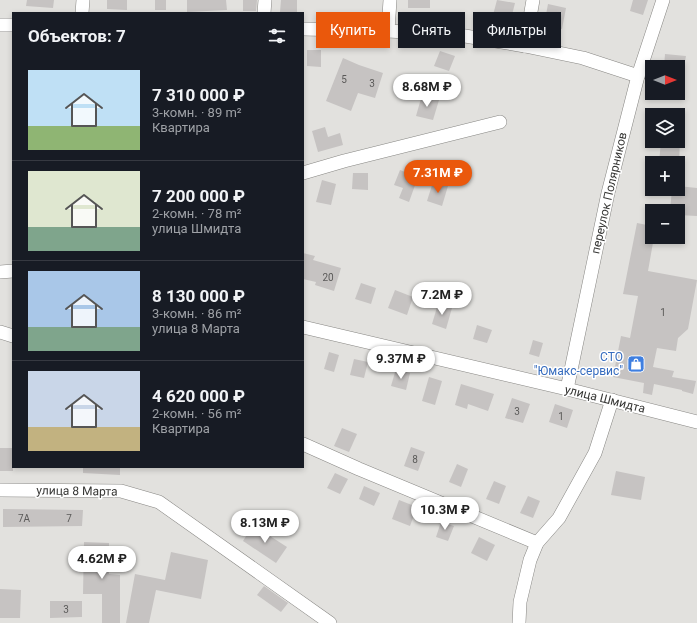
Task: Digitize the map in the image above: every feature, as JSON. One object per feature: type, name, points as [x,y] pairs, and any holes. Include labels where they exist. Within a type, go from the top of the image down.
[{"type":"street","points":[[82,12],[83,0]]},
{"type":"street","points":[[264,12],[265,0]]},
{"type":"street","points":[[389,12],[390,0]]},
{"type":"street","points":[[531,12],[533,0]]},
{"type":"street","name":"переулок Полярников","points":[[567,389],[608,193],[638,76],[663,0]]},
{"type":"street","points":[[0,25],[12,25]]},
{"type":"street","points":[[304,29],[316,29]]},
{"type":"street","points":[[390,31],[459,35],[473,37]]},
{"type":"street","points":[[535,48],[583,58],[638,76]]},
{"type":"street","points":[[304,173],[344,161],[500,122]]},
{"type":"street","points":[[0,272],[12,271]]},
{"type":"street","name":"улица Шмидта","points":[[304,327],[567,389],[697,422]]},
{"type":"street","points":[[0,332],[12,336]]},
{"type":"street","points":[[519,623],[520,602],[530,560],[537,543],[559,518],[595,453],[612,400]]},
{"type":"street","points":[[304,444],[537,543]]},
{"type":"street","name":"улица 8 Марта","points":[[0,490],[121,491],[159,502],[330,623]]},
{"type":"building","points":[[27,0],[54,0],[53,8],[26,6]]},
{"type":"building","points":[[107,0],[127,0],[127,10],[107,9]]},
{"type":"building","points":[[155,0],[166,0],[166,10],[155,10]]},
{"type":"building","points":[[187,0],[226,0],[227,10],[187,12]]},
{"type":"building","points":[[243,0],[257,0],[256,11],[243,11]]},
{"type":"building","points":[[281,0],[297,0],[297,12],[280,12]]},
{"type":"building","points":[[408,0],[430,0],[430,8],[408,8]]},
{"type":"building","points":[[497,0],[515,3],[513,12],[494,12]]},
{"type":"building","points":[[633,0],[648,0],[643,15],[630,11]]},
{"type":"building","points":[[548,4],[566,8],[562,29],[561,12],[546,12]]},
{"type":"building","points":[[307,50],[321,50],[321,67],[307,66]]},
{"type":"building","points":[[440,51],[455,56],[449,71],[434,66]]},
{"type":"building","points":[[665,54],[686,56],[685,62],[685,60],[665,60]]},
{"type":"building","points":[[343,58],[383,73],[375,98],[358,93],[351,111],[326,101]]},
{"type":"building","points":[[422,95],[439,100],[433,120],[416,116]]},
{"type":"building","points":[[325,127],[328,137],[340,133],[343,145],[318,152],[312,131]]},
{"type":"building","points":[[660,148],[680,148],[679,156],[660,156]]},
{"type":"building","points":[[400,170],[418,177],[409,202],[399,198],[403,188],[394,185]]},
{"type":"building","points":[[353,173],[368,173],[368,190],[352,189]]},
{"type":"building","points":[[322,180],[336,184],[331,205],[316,202]]},
{"type":"building","points":[[433,182],[448,186],[442,206],[427,201]]},
{"type":"building","points":[[685,187],[697,188],[697,216],[685,215],[685,204],[671,204],[671,196],[685,196]]},
{"type":"building","points":[[637,223],[645,225],[645,244],[653,244],[648,271],[697,280],[688,329],[678,338],[676,351],[657,348],[653,367],[674,371],[672,377],[696,381],[693,394],[654,384],[652,395],[643,393],[644,383],[613,377],[621,336],[630,338],[638,296],[623,294]]},
{"type":"building","points":[[304,253],[315,256],[313,260],[341,268],[334,291],[315,285],[316,282],[304,279]]},
{"type":"building","points":[[361,283],[376,288],[371,304],[355,299]]},
{"type":"building","points":[[395,290],[413,297],[407,315],[388,308]]},
{"type":"building","points":[[438,304],[452,308],[446,329],[432,324]]},
{"type":"building","points":[[477,325],[492,330],[487,343],[473,339]]},
{"type":"building","points":[[533,340],[543,343],[539,357],[529,354]]},
{"type":"building","points":[[329,352],[339,355],[334,372],[324,369]]},
{"type":"building","points":[[354,359],[368,362],[364,378],[350,375]]},
{"type":"building","points":[[396,369],[410,373],[406,390],[391,386]]},
{"type":"building","points":[[429,377],[442,381],[435,405],[422,401]]},
{"type":"building","points":[[461,384],[494,394],[488,411],[468,404],[467,409],[455,405]]},
{"type":"building","points":[[512,398],[530,404],[523,423],[505,418]]},
{"type":"building","points":[[555,404],[573,410],[567,428],[549,422]]},
{"type":"building","points":[[342,428],[357,434],[349,452],[334,446]]},
{"type":"building","points":[[411,447],[425,452],[418,471],[404,466]]},
{"type":"building","points":[[0,448],[12,448],[13,471],[0,471]]},
{"type":"building","points":[[457,464],[468,469],[461,487],[449,482]]},
{"type":"building","points":[[83,468],[120,468],[120,475],[83,473]]},
{"type":"building","points":[[616,471],[645,477],[641,500],[611,495]]},
{"type":"building","points":[[335,473],[348,479],[340,494],[327,488]]},
{"type":"building","points":[[494,481],[506,486],[499,504],[486,499]]},
{"type":"building","points":[[364,486],[380,493],[374,506],[359,499]]},
{"type":"building","points":[[528,496],[540,501],[533,518],[520,513]]},
{"type":"building","points":[[399,500],[417,507],[410,526],[392,519]]},
{"type":"building","points":[[3,509],[83,510],[82,526],[3,527]]},
{"type":"building","points":[[441,522],[454,526],[448,541],[436,537]]},
{"type":"building","points":[[253,525],[287,547],[276,563],[243,541]]},
{"type":"building","points":[[479,537],[495,545],[487,561],[471,553]]},
{"type":"building","points":[[84,542],[109,543],[109,574],[120,575],[120,623],[102,623],[102,594],[83,594]]},
{"type":"building","points":[[171,552],[208,560],[201,599],[156,590],[149,623],[126,623],[135,574],[165,580]]},
{"type":"building","points":[[264,586],[288,603],[281,612],[257,595]]},
{"type":"building","points":[[0,589],[21,590],[20,618],[0,618]]},
{"type":"building","points":[[50,601],[82,601],[82,617],[50,618]]},
{"type":"place","name":"СТО \"Юмакс-сервис\"","points":[[636,364]]}]
